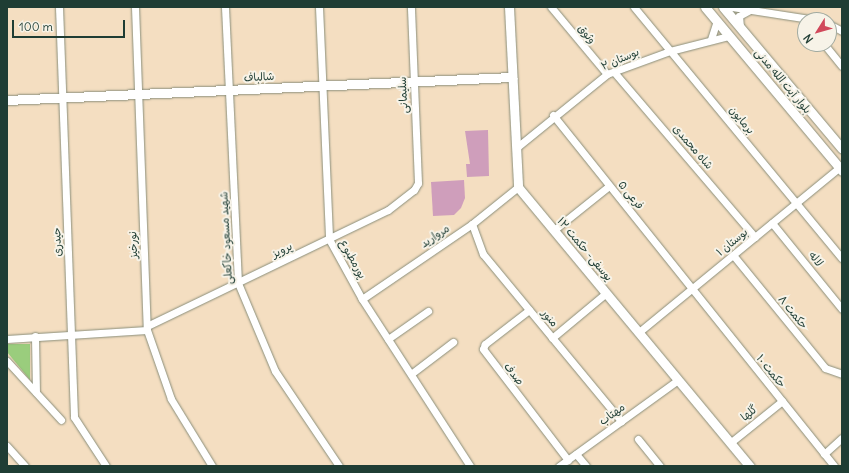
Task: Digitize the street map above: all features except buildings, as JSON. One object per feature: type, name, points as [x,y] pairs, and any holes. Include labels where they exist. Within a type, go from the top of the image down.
[{"type":"street","name":"حیدری","points":[[59,7],[74,417],[106,466]]},
{"type":"street","name":"نورخیز","points":[[135,7],[147,328],[171,399],[212,466]]},
{"type":"street","name":"شهید مسعود خاکعلی","points":[[226,7],[238,283],[275,371],[339,466]]},
{"type":"street","name":"پورمطبوع","points":[[319,7],[329,239],[362,299],[470,466]]},
{"type":"street","name":"سلیمانی","points":[[411,7],[418,182]]},
{"type":"street","points":[[509,7],[518,187]]},
{"type":"street","name":"وثوق","points":[[551,7],[610,73]]},
{"type":"street","name":"برمایون","points":[[634,7],[842,258]]},
{"type":"street","name":"بلوار آیت الله مدنی","points":[[705,7],[841,169]]},
{"type":"street","name":"بلوار آیت الله مدنی","points":[[723,7],[842,149]]},
{"type":"street","points":[[732,7],[797,17]]},
{"type":"street","points":[[740,27],[739,16],[752,10]]},
{"type":"street","points":[[711,39],[717,21]]},
{"type":"street","name":"بوستان ۲","points":[[516,148],[553,115],[610,73],[670,51],[711,39],[729,36]]},
{"type":"street","points":[[831,52],[842,66]]},
{"type":"street","name":"شاه محمدی","points":[[610,73],[755,237]]},
{"type":"street","name":"شالباف","points":[[7,100],[512,77]]},
{"type":"street","points":[[787,104],[797,96]]},
{"type":"street","name":"فرعی ۵","points":[[553,115],[692,289]]},
{"type":"street","name":"بوستان ۱","points":[[639,332],[796,203],[841,169]]},
{"type":"street","name":"پرویز","points":[[7,339],[71,332],[147,328],[329,239],[400,202],[418,182]]},
{"type":"street","points":[[554,230],[609,186]]},
{"type":"street","name":"مروارید","points":[[362,299],[472,224],[518,187]]},
{"type":"street","name":"یوسفی- حکمت ۱۲","points":[[518,187],[748,466]]},
{"type":"street","name":"لاله","points":[[772,223],[842,309]]},
{"type":"street","name":"منور","points":[[472,224],[483,254],[621,421]]},
{"type":"street","name":"حکمت ۸","points":[[733,255],[825,368],[842,374]]},
{"type":"street","name":"حکمت ۱۰","points":[[692,289],[834,466]]},
{"type":"street","points":[[552,338],[606,293]]},
{"type":"street","name":"صدف","points":[[529,310],[485,344],[483,349],[568,460]]},
{"type":"street","points":[[388,339],[428,311]]},
{"type":"street","points":[[36,336],[36,392]]},
{"type":"street","points":[[411,374],[453,342]]},
{"type":"street","points":[[7,361],[61,420]]},
{"type":"street","name":"مهتاب","points":[[559,466],[678,380]]},
{"type":"street","name":"گلها","points":[[730,443],[782,401]]},
{"type":"street","points":[[824,454],[842,438]]},
{"type":"street","points":[[638,439],[660,466]]},
{"type":"street","points":[[7,446],[25,466]]},
{"type":"street","points":[[576,454],[586,466]]},
{"type":"green space","points":[[7,344],[30,344],[30,380],[7,352]]}]
